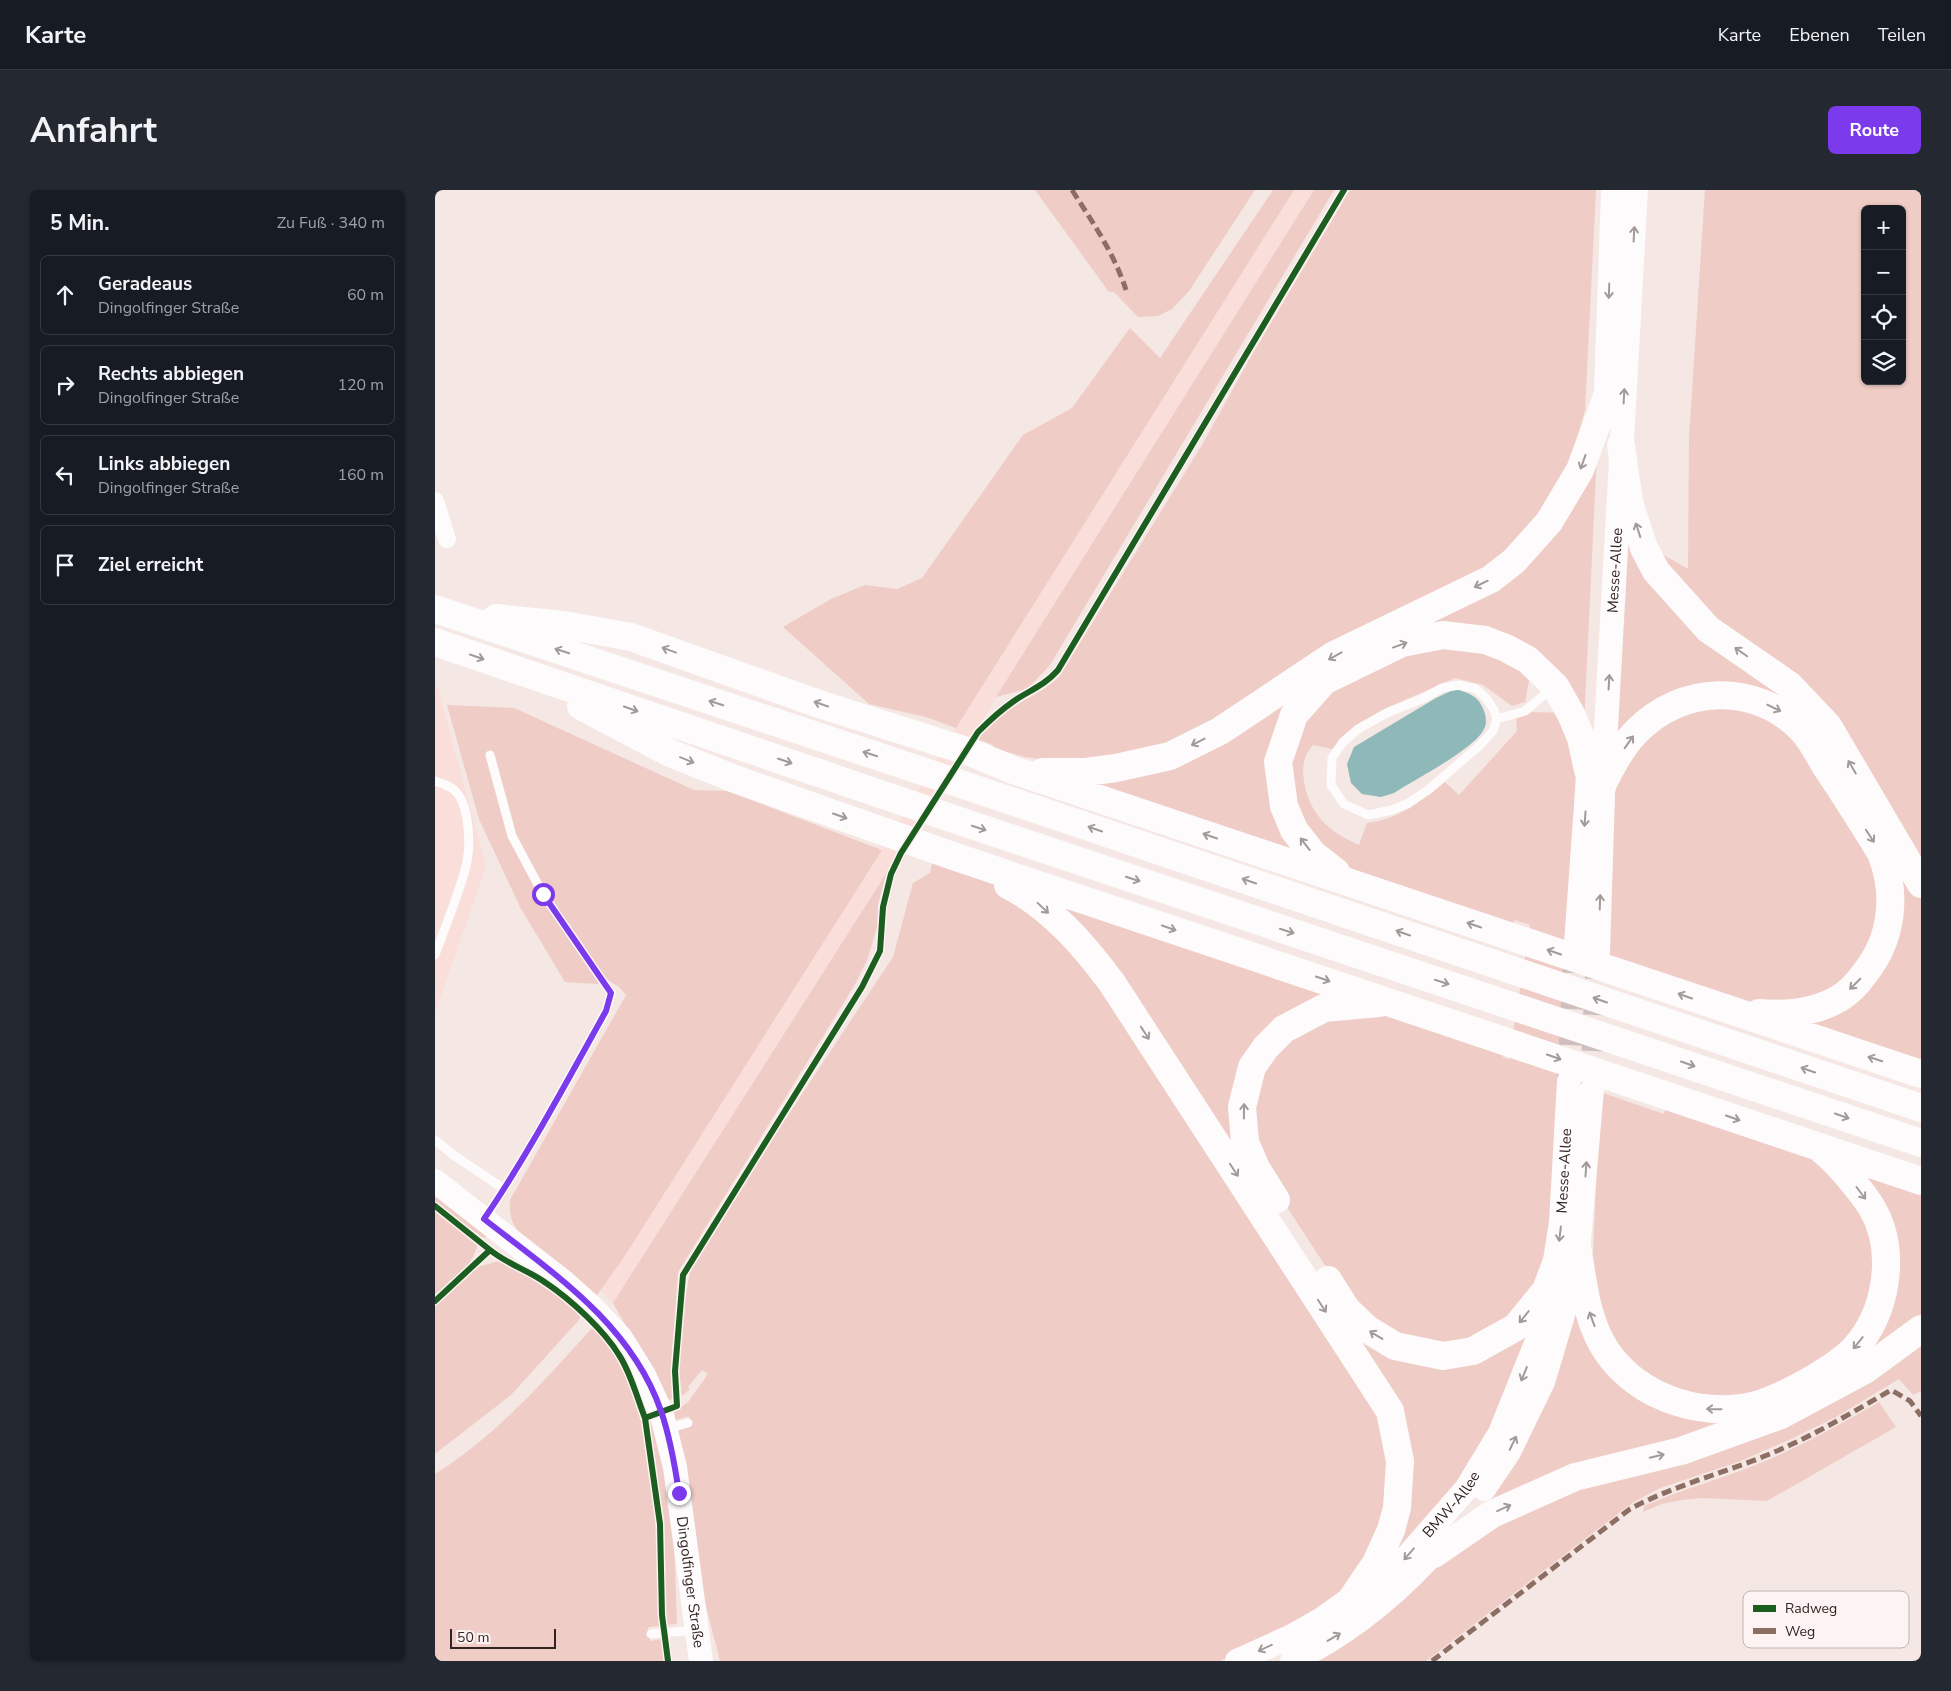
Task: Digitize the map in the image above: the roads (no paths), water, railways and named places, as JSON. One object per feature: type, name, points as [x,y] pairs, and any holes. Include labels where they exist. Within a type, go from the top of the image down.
[{"type":"highway","points":[[1013,770],[1086,772],[1116,768],[1170,756],[1220,731],[1334,656],[1491,579],[1514,561],[1549,522],[1580,470],[1605,399]]},
{"type":"highway","points":[[1621,445],[1629,502],[1644,548],[1656,571],[1708,628],[1789,685],[1829,726],[1921,884]]},
{"type":"highway","points":[[439,611],[564,625],[631,637],[822,705],[970,752],[1013,770],[1921,1074]]},
{"type":"highway","points":[[439,611],[917,769],[1921,1108]]},
{"type":"highway","points":[[1356,885],[1332,870],[1313,854],[1294,830],[1284,806],[1279,762],[1294,715],[1324,681],[1402,643],[1443,635],[1485,640],[1506,648],[1527,660],[1555,686],[1571,714],[1596,777],[1613,764],[1635,732],[1669,706],[1710,694],[1757,700],[1783,712],[1803,730],[1881,853],[1887,867],[1891,912],[1880,952],[1857,984],[1838,999],[1809,1010],[1773,1014],[1720,1008]]},
{"type":"highway","points":[[435,642],[933,812],[1921,1142]]},
{"type":"highway","points":[[519,671],[670,753],[735,779],[956,856],[1921,1181]]},
{"type":"highway","points":[[956,856],[1031,897],[1088,950],[1112,983],[1390,1411],[1400,1461],[1397,1508],[1391,1530],[1376,1563],[1353,1597]]},
{"type":"highway","points":[[1390,1002],[1324,1008],[1284,1029],[1266,1048],[1252,1067],[1243,1107],[1245,1142],[1255,1168],[1347,1310],[1367,1329],[1395,1346],[1443,1356],[1473,1351],[1516,1327],[1546,1290],[1568,1257]]},
{"type":"highway","points":[[1568,1257],[1601,1342],[1617,1364],[1638,1383],[1656,1394],[1676,1402],[1703,1408],[1730,1409],[1757,1405],[1799,1387],[1838,1363],[1854,1349],[1867,1332],[1877,1314],[1882,1296],[1885,1269],[1885,1252],[1881,1230],[1873,1209],[1861,1192],[1831,1158],[1815,1146]]},
{"type":"highway","points":[[1434,1554],[1492,1514],[1575,1477],[1681,1450],[1781,1415],[1865,1370],[1921,1329]]},
{"type":"main road","name":"Messe-Allee","points":[[1596,777],[1605,399],[1613,190]]},
{"type":"main road","name":"Messe-Allee","points":[[1587,947],[1596,777],[1621,445],[1636,190]]},
{"type":"main road","name":"Messe-Allee","points":[[1568,1257],[1561,1222],[1569,1081]]},
{"type":"main road","name":"Messe-Allee","points":[[1568,1257],[1592,1089]]},
{"type":"main road","name":"Dingolfinger Straße","points":[[435,1181],[564,1282],[593,1308],[621,1338],[645,1375],[659,1406],[666,1429],[678,1484],[701,1661]]},
{"type":"main road","name":"BMW-Allee","points":[[1237,1661],[1292,1636],[1321,1619],[1404,1560],[1466,1489],[1500,1433],[1568,1257]]},
{"type":"main road","name":"BMW-Allee","points":[[1291,1661],[1341,1632],[1379,1605],[1409,1580],[1434,1554],[1471,1507],[1509,1452],[1543,1382],[1569,1295],[1568,1257]]},
{"type":"street","points":[[435,501],[447,539]]},
{"type":"lane","points":[[1459,685],[1475,689],[1486,698],[1494,710],[1497,719],[1493,731],[1479,746],[1428,790],[1407,804],[1392,810],[1368,815],[1343,804],[1331,785],[1332,758],[1343,742],[1358,729],[1387,713],[1424,698],[1442,688],[1459,685]]},
{"type":"lane","points":[[1497,719],[1525,711],[1555,686]]},
{"type":"lane","points":[[484,1219],[504,1189],[606,1011],[611,993],[543,894],[512,836],[490,755]]},
{"type":"lane","points":[[435,780],[453,789],[460,799],[466,812],[468,850],[465,869],[435,955]]},
{"type":"lane","points":[[435,1140],[452,1154],[504,1189]]},
{"type":"lane","points":[[666,1429],[688,1422]]},
{"type":"lane","points":[[651,1634],[696,1630]]},
{"type":"water","points":[[1455,689],[1473,696],[1482,706],[1486,722],[1479,737],[1457,754],[1394,793],[1381,797],[1362,794],[1351,783],[1347,764],[1354,747],[1436,698]]},
{"type":"tunnel","points":[[1569,1081],[1576,943]]},
{"type":"tunnel","points":[[1592,1087],[1598,951]]}]
